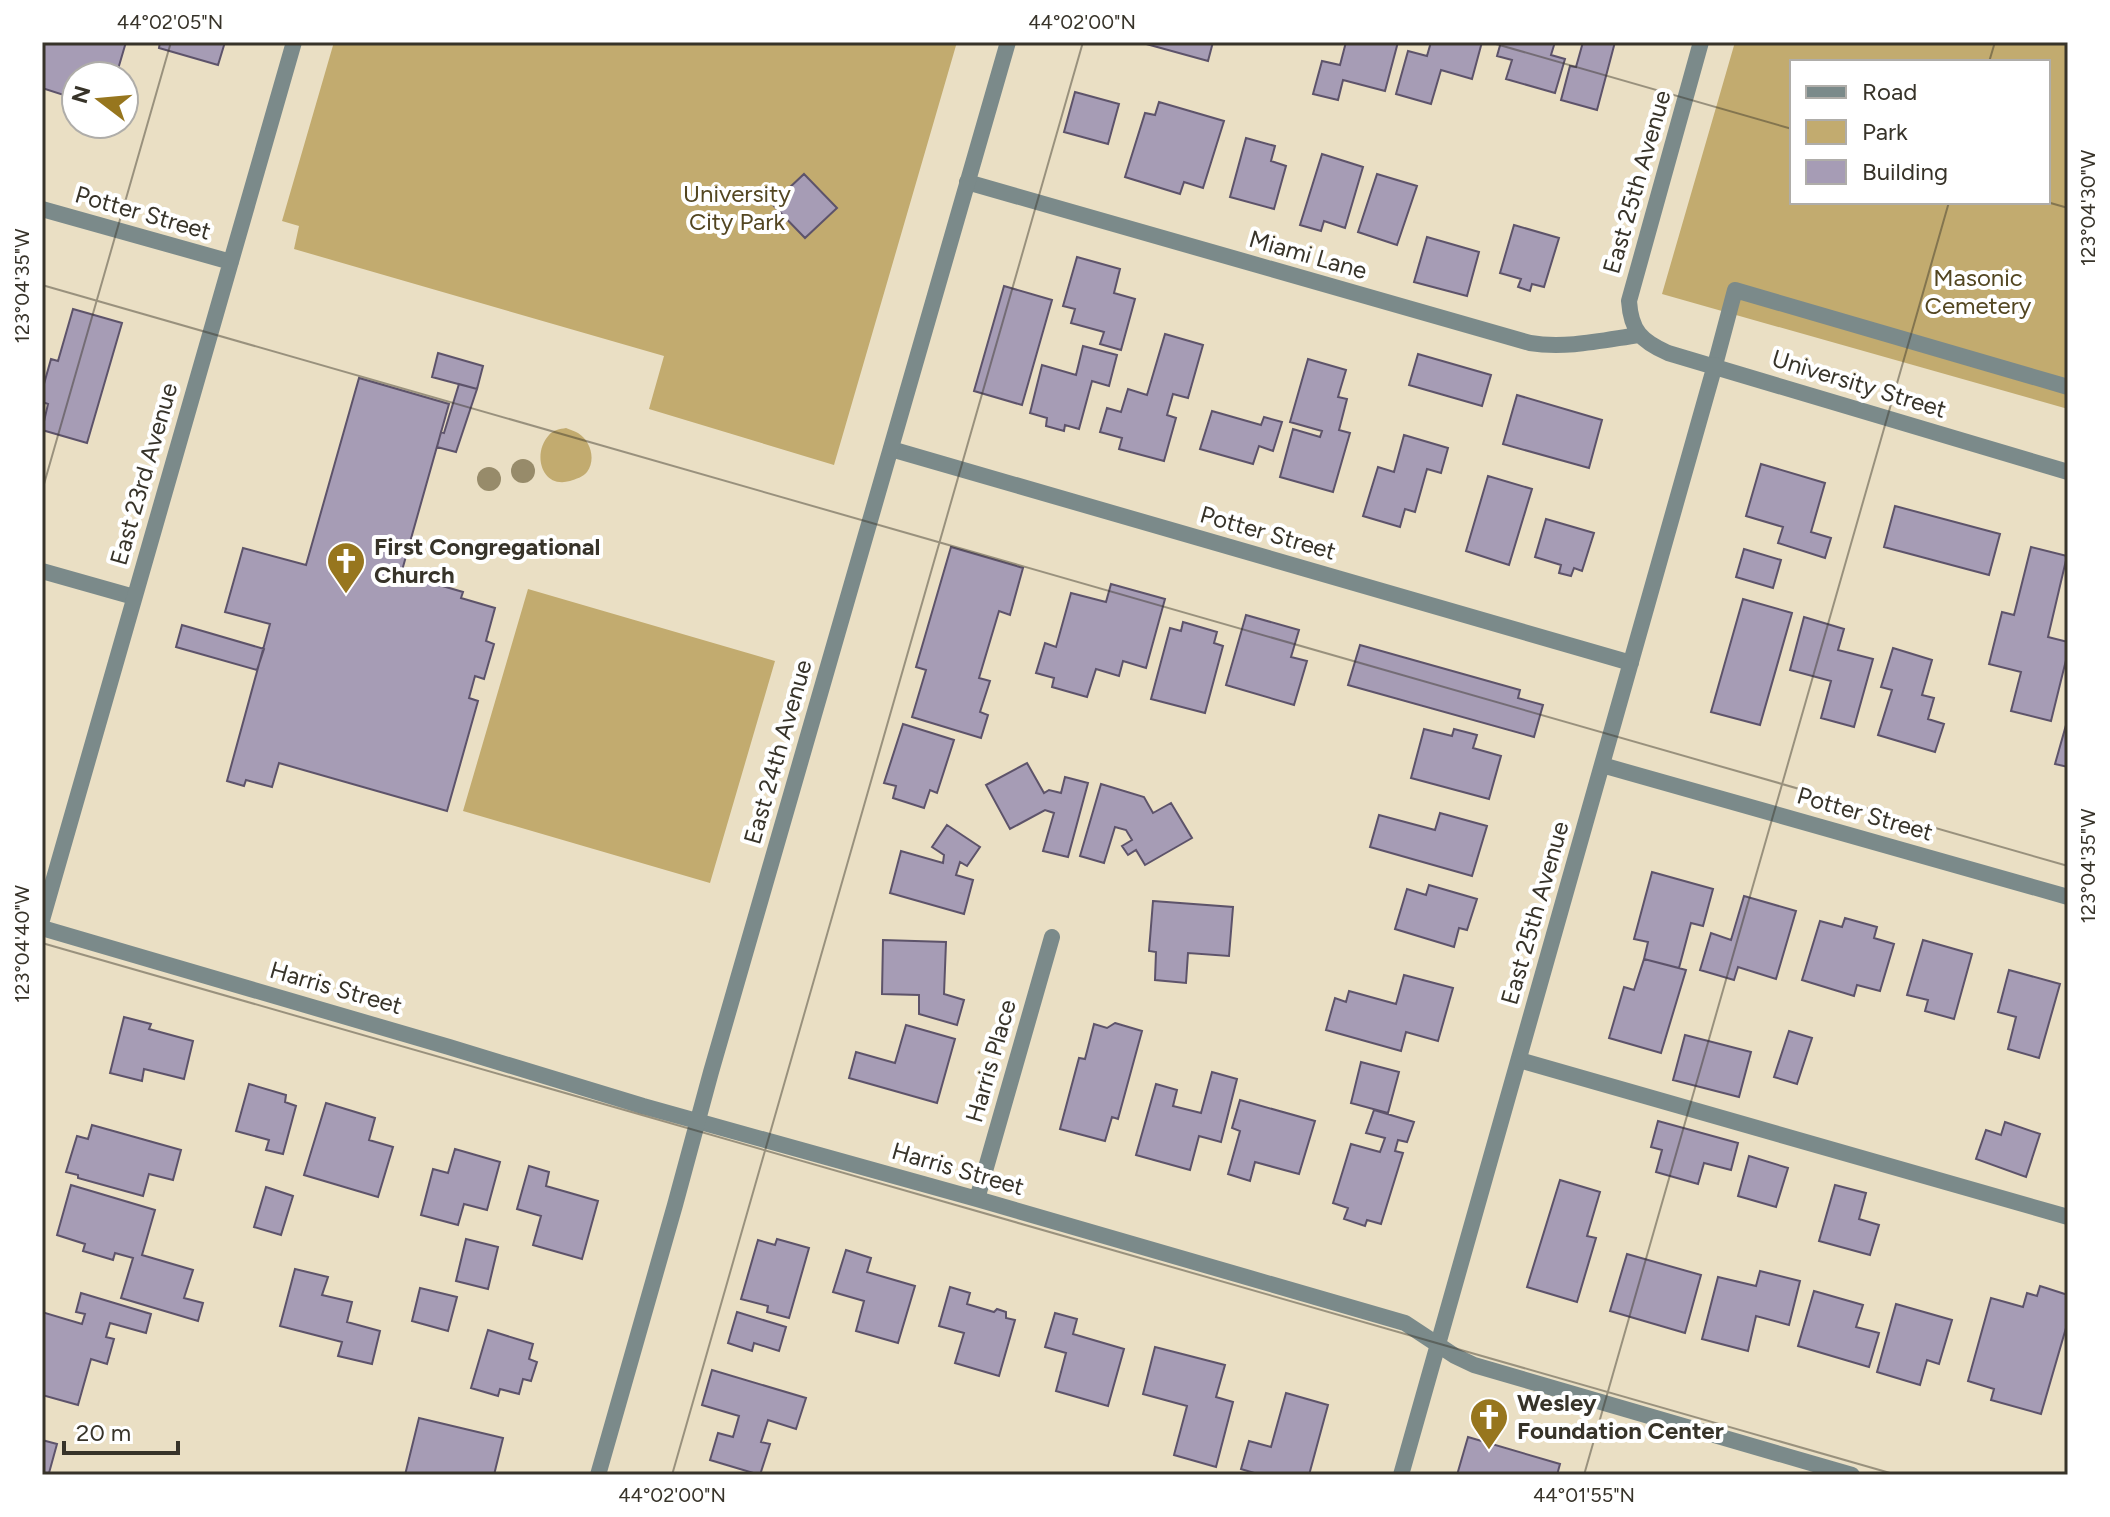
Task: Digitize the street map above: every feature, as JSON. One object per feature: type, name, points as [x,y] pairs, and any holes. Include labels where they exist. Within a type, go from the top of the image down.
[{"type":"street","name":"East 23rd Avenue","points":[[42,920],[294,42]]},
{"type":"street","name":"East 24th Avenue","points":[[598,1475],[1008,42]]},
{"type":"street","name":"East 25th Avenue","points":[[1639,335],[1633,325],[1629,301],[1701,42]]},
{"type":"street","name":"Miami Lane","points":[[967,182],[1530,343],[1563,345],[1639,335]]},
{"type":"street","name":"Potter Street","points":[[42,209],[231,262]]},
{"type":"street","name":"East 25th Avenue","points":[[1401,1475],[1735,290],[2068,387]]},
{"type":"street","name":"University Street","points":[[1639,335],[1652,346],[1668,353],[2068,472]]},
{"type":"street","name":"Potter Street","points":[[891,449],[1631,663]]},
{"type":"street","points":[[42,571],[134,597]]},
{"type":"street","name":"Potter Street","points":[[1602,765],[2068,897]]},
{"type":"street","name":"Harris Street","points":[[42,928],[698,1121],[1405,1323],[1474,1365],[1852,1475]]},
{"type":"street","name":"Harris Place","points":[[977,1199],[1052,937]]},
{"type":"street","points":[[1519,1060],[2068,1217]]},
{"type":"green space","name":"University City Park","points":[[334,42],[957,42],[834,465],[649,409],[664,356],[294,249],[299,226],[282,221]]},
{"type":"green space","name":"Masonic Cemetery","points":[[1735,42],[2068,42],[2068,409],[1662,294]]},
{"type":"green space","points":[[566,428],[586,441],[591,451],[591,462],[584,475],[560,482],[546,475],[542,468],[541,451],[551,433]]},
{"type":"green space","points":[[528,589],[775,661],[710,883],[463,811]]},
{"type":"building","points":[[42,42],[126,42],[121,60],[60,60],[60,94],[42,88]]},
{"type":"building","points":[[160,42],[225,42],[218,65],[159,48]]},
{"type":"building","points":[[1139,42],[1213,42],[1208,61]]},
{"type":"building","points":[[1346,42],[1398,42],[1385,91],[1343,80],[1338,100],[1313,94],[1322,61],[1340,65]]},
{"type":"building","points":[[1431,42],[1482,42],[1472,79],[1441,70],[1431,104],[1396,94],[1408,51],[1427,56]]},
{"type":"building","points":[[1501,42],[1555,42],[1551,55],[1565,59],[1555,93],[1506,79],[1512,60],[1497,56]]},
{"type":"building","points":[[1583,42],[1615,42],[1597,110],[1561,100],[1570,66],[1576,67]]},
{"type":"building","points":[[1075,92],[1119,104],[1108,144],[1064,132]]},
{"type":"building","points":[[1159,102],[1224,121],[1203,188],[1184,182],[1180,194],[1125,177],[1145,113],[1155,115]]},
{"type":"building","points":[[1246,138],[1275,146],[1271,161],[1286,166],[1274,209],[1230,197]]},
{"type":"building","points":[[1322,154],[1363,167],[1345,228],[1324,221],[1321,231],[1300,225]]},
{"type":"building","points":[[804,174],[837,208],[805,238],[772,204]]},
{"type":"building","points":[[1377,174],[1417,186],[1397,245],[1358,232]]},
{"type":"building","points":[[1514,225],[1559,238],[1544,287],[1532,284],[1530,291],[1518,287],[1521,279],[1500,273]]},
{"type":"building","points":[[1427,237],[1479,252],[1467,296],[1414,282]]},
{"type":"building","points":[[1077,257],[1120,269],[1114,293],[1135,299],[1121,350],[1100,344],[1104,332],[1071,323],[1075,309],[1063,306]]},
{"type":"building","points":[[1004,286],[1052,300],[1022,405],[974,391]]},
{"type":"building","points":[[73,309],[122,323],[87,443],[42,430],[48,404],[42,402],[42,391],[51,359],[58,361]]},
{"type":"building","points":[[1165,334],[1203,345],[1188,398],[1173,394],[1167,415],[1176,418],[1164,461],[1119,449],[1122,438],[1100,432],[1107,408],[1121,412],[1128,389],[1147,395]]},
{"type":"building","points":[[1083,346],[1117,355],[1109,386],[1092,381],[1079,429],[1065,425],[1064,431],[1046,426],[1047,418],[1030,413],[1042,365],[1076,375]]},
{"type":"building","points":[[438,353],[483,366],[477,389],[432,377]]},
{"type":"building","points":[[1418,354],[1491,375],[1482,406],[1409,385]]},
{"type":"building","points":[[1308,359],[1346,370],[1338,397],[1347,399],[1339,430],[1350,433],[1333,492],[1280,477],[1293,429],[1320,437],[1322,431],[1290,422]]},
{"type":"building","name":"First Congregational Church","points":[[359,378],[449,404],[401,574],[463,592],[461,598],[495,608],[486,641],[494,644],[484,679],[475,676],[469,698],[478,701],[447,811],[279,763],[272,787],[246,780],[244,786],[227,781],[270,624],[225,612],[243,548],[306,565]]},
{"type":"building","points":[[459,384],[477,389],[456,452],[437,447]]},
{"type":"building","points":[[1517,395],[1602,420],[1589,468],[1503,444]]},
{"type":"building","points":[[1212,411],[1261,425],[1264,417],[1282,422],[1273,451],[1259,446],[1253,464],[1200,449]]},
{"type":"building","points":[[1404,435],[1448,448],[1441,473],[1427,469],[1415,512],[1405,509],[1400,527],[1363,516],[1378,467],[1394,472]]},
{"type":"building","points":[[1761,464],[1825,483],[1811,532],[1831,538],[1825,558],[1778,543],[1783,527],[1746,516]]},
{"type":"building","points":[[1488,476],[1532,489],[1509,565],[1466,551]]},
{"type":"building","points":[[1895,506],[2000,534],[1989,575],[1884,547]]},
{"type":"building","points":[[1546,519],[1594,533],[1582,571],[1574,568],[1571,576],[1559,573],[1561,565],[1535,557]]},
{"type":"building","points":[[951,547],[1023,568],[1010,615],[999,611],[979,678],[990,681],[980,712],[988,715],[981,738],[912,717],[926,670],[916,667]]},
{"type":"building","points":[[2031,547],[2067,556],[2048,637],[2068,642],[2051,721],[2011,711],[2021,672],[1989,664],[2002,612],[2014,615]]},
{"type":"building","points":[[1744,549],[1781,560],[1773,588],[1736,577]]},
{"type":"building","points":[[1111,584],[1165,599],[1146,668],[1123,661],[1119,676],[1096,669],[1087,697],[1052,687],[1054,678],[1036,673],[1045,643],[1056,647],[1071,593],[1106,602]]},
{"type":"building","points":[[1743,599],[1792,613],[1760,725],[1711,712]]},
{"type":"building","points":[[1246,615],[1299,630],[1291,657],[1307,661],[1294,705],[1226,685]]},
{"type":"building","points":[[1804,617],[1844,629],[1838,650],[1873,659],[1854,727],[1821,718],[1831,681],[1790,670]]},
{"type":"building","points":[[1183,622],[1217,632],[1214,643],[1223,646],[1205,713],[1151,699],[1170,628],[1181,631]]},
{"type":"building","points":[[182,625],[264,649],[257,670],[176,647]]},
{"type":"building","points":[[1360,645],[1520,690],[1518,698],[1543,705],[1534,737],[1348,685]]},
{"type":"building","points":[[1893,648],[1932,660],[1922,695],[1934,698],[1928,719],[1944,724],[1935,752],[1878,735],[1892,690],[1881,687]]},
{"type":"building","points":[[2068,718],[2068,767],[2055,764]]},
{"type":"building","points":[[903,724],[954,740],[937,793],[930,790],[924,808],[893,798],[896,786],[884,783]]},
{"type":"building","points":[[1424,729],[1452,736],[1454,729],[1477,735],[1473,748],[1501,756],[1489,799],[1411,778]]},
{"type":"building","points":[[1027,763],[1044,793],[1049,790],[1061,793],[1065,777],[1088,783],[1068,857],[1043,851],[1054,813],[1045,810],[1010,829],[986,785]]},
{"type":"building","points":[[1101,784],[1144,797],[1153,813],[1171,803],[1192,838],[1145,865],[1136,850],[1128,855],[1122,846],[1132,840],[1126,830],[1115,827],[1104,863],[1080,856]]},
{"type":"building","points":[[1440,813],[1487,826],[1472,876],[1370,847],[1379,815],[1435,830]]},
{"type":"building","points":[[947,825],[980,847],[967,866],[960,862],[956,875],[973,880],[964,914],[890,893],[901,851],[943,863],[944,855],[932,847]]},
{"type":"building","points":[[1652,872],[1713,889],[1703,926],[1691,923],[1679,968],[1644,959],[1648,942],[1634,939]]},
{"type":"building","points":[[1429,885],[1477,899],[1467,930],[1459,928],[1454,947],[1395,929],[1407,889],[1426,895]]},
{"type":"building","points":[[1744,896],[1796,911],[1776,979],[1738,967],[1734,980],[1700,970],[1711,933],[1731,940]]},
{"type":"building","points":[[1153,901],[1233,907],[1229,956],[1188,953],[1186,983],[1155,980],[1156,952],[1149,951]]},
{"type":"building","points":[[1845,918],[1877,927],[1874,938],[1894,944],[1880,991],[1857,985],[1854,996],[1802,980],[1820,921],[1842,927]]},
{"type":"building","points":[[883,940],[946,942],[944,994],[964,1000],[957,1025],[919,1014],[919,995],[882,994]]},
{"type":"building","points":[[1923,940],[1972,954],[1954,1019],[1925,1011],[1928,1000],[1907,995]]},
{"type":"building","points":[[1644,959],[1686,970],[1661,1053],[1609,1038],[1624,987],[1634,990]]},
{"type":"building","points":[[2009,970],[2060,984],[2039,1058],[2008,1049],[2016,1017],[1998,1012]]},
{"type":"building","points":[[1404,975],[1453,988],[1438,1041],[1406,1032],[1401,1051],[1326,1030],[1335,998],[1346,1002],[1349,991],[1396,1004]]},
{"type":"building","points":[[124,1017],[151,1024],[149,1029],[193,1041],[184,1079],[144,1069],[142,1081],[110,1073]]},
{"type":"building","points":[[1115,1023],[1142,1031],[1118,1119],[1112,1117],[1105,1141],[1060,1129],[1079,1058],[1085,1059],[1094,1024],[1107,1028]]},
{"type":"building","points":[[906,1025],[955,1039],[937,1103],[849,1078],[856,1052],[895,1063]]},
{"type":"building","points":[[1789,1031],[1812,1038],[1797,1084],[1774,1077]]},
{"type":"building","points":[[1685,1035],[1751,1052],[1739,1097],[1673,1080]]},
{"type":"building","points":[[1361,1062],[1399,1072],[1388,1113],[1351,1103]]},
{"type":"building","points":[[1212,1072],[1237,1079],[1221,1142],[1199,1136],[1190,1170],[1136,1155],[1156,1084],[1177,1090],[1173,1106],[1201,1113]]},
{"type":"building","points":[[249,1084],[286,1095],[285,1102],[296,1106],[283,1154],[266,1150],[269,1140],[236,1131]]},
{"type":"building","points":[[1240,1100],[1315,1121],[1299,1174],[1255,1162],[1250,1181],[1228,1174],[1240,1131],[1232,1128]]},
{"type":"building","points":[[326,1103],[375,1118],[369,1140],[393,1147],[378,1197],[304,1175]]},
{"type":"building","points":[[1374,1110],[1414,1122],[1407,1142],[1398,1140],[1395,1151],[1403,1153],[1381,1224],[1367,1220],[1365,1226],[1344,1219],[1348,1208],[1333,1203],[1351,1144],[1380,1152],[1385,1138],[1366,1133]]},
{"type":"building","points":[[1658,1121],[1738,1143],[1731,1170],[1704,1163],[1698,1184],[1656,1172],[1662,1150],[1651,1147]]},
{"type":"building","points":[[2005,1122],[2040,1134],[2026,1177],[1976,1159],[1986,1130],[2001,1135]]},
{"type":"building","points":[[92,1125],[181,1150],[173,1180],[149,1174],[143,1196],[66,1172],[77,1136],[88,1139]]},
{"type":"building","points":[[455,1149],[500,1162],[487,1210],[464,1204],[458,1225],[421,1215],[433,1169],[448,1173]]},
{"type":"building","points":[[1749,1156],[1788,1168],[1776,1207],[1738,1196]]},
{"type":"building","points":[[529,1166],[549,1172],[546,1186],[598,1201],[582,1259],[533,1245],[541,1216],[517,1209]]},
{"type":"building","points":[[1560,1180],[1600,1192],[1587,1236],[1596,1238],[1577,1302],[1527,1287]]},
{"type":"building","points":[[71,1185],[155,1210],[142,1255],[193,1270],[184,1298],[203,1303],[198,1321],[121,1298],[133,1258],[115,1253],[113,1260],[83,1251],[85,1244],[57,1235]]},
{"type":"building","points":[[1835,1185],[1866,1193],[1859,1219],[1879,1225],[1870,1255],[1819,1241]]},
{"type":"building","points":[[266,1187],[293,1196],[281,1235],[254,1227]]},
{"type":"building","points":[[466,1239],[498,1247],[488,1289],[456,1281]]},
{"type":"building","points":[[777,1239],[809,1248],[789,1318],[767,1312],[768,1306],[741,1299],[758,1240],[775,1245]]},
{"type":"building","points":[[846,1250],[871,1258],[867,1272],[915,1286],[898,1343],[856,1331],[864,1301],[833,1292]]},
{"type":"building","points":[[1627,1254],[1701,1275],[1685,1333],[1610,1311]]},
{"type":"building","points":[[295,1269],[328,1277],[322,1295],[352,1302],[347,1322],[380,1331],[372,1364],[338,1356],[342,1342],[280,1326]]},
{"type":"building","points":[[1760,1271],[1800,1281],[1789,1325],[1756,1316],[1748,1351],[1702,1339],[1718,1277],[1756,1286]]},
{"type":"building","points":[[2040,1286],[2068,1295],[2068,1321],[2041,1414],[1991,1400],[1994,1389],[1968,1381],[1991,1298],[2023,1307],[2027,1293],[2037,1296]]},
{"type":"building","points":[[950,1287],[970,1293],[967,1304],[994,1312],[997,1309],[1006,1312],[1006,1318],[1015,1320],[999,1376],[955,1363],[964,1333],[939,1326]]},
{"type":"building","points":[[420,1288],[457,1297],[448,1331],[412,1321]]},
{"type":"building","points":[[1814,1291],[1863,1305],[1856,1327],[1879,1333],[1869,1367],[1798,1346]]},
{"type":"building","points":[[81,1293],[151,1314],[146,1333],[110,1323],[106,1337],[114,1339],[107,1364],[91,1359],[78,1405],[42,1395],[42,1312],[82,1324],[85,1314],[76,1312]]},
{"type":"building","points":[[1896,1304],[1952,1320],[1939,1364],[1927,1360],[1920,1385],[1877,1372]]},
{"type":"building","points":[[737,1312],[786,1327],[779,1351],[754,1343],[752,1351],[728,1343]]},
{"type":"building","points":[[1055,1313],[1077,1319],[1073,1334],[1124,1349],[1108,1406],[1056,1391],[1066,1353],[1045,1347]]},
{"type":"building","points":[[488,1330],[533,1344],[529,1359],[537,1362],[531,1381],[523,1379],[519,1394],[500,1389],[498,1396],[471,1388]]},
{"type":"building","points":[[1155,1347],[1225,1365],[1216,1397],[1233,1402],[1216,1467],[1174,1455],[1187,1406],[1143,1394]]},
{"type":"building","points":[[712,1370],[806,1398],[796,1429],[768,1420],[761,1442],[770,1444],[760,1475],[710,1460],[718,1433],[733,1437],[739,1416],[702,1405]]},
{"type":"building","points":[[1286,1393],[1328,1405],[1309,1475],[1261,1475],[1241,1469],[1249,1441],[1271,1447]]},
{"type":"building","points":[[419,1418],[503,1438],[494,1475],[405,1475]]},
{"type":"building","name":"Wesley Foundation Center","points":[[1468,1437],[1560,1464],[1557,1475],[1457,1475]]},
{"type":"building","points":[[42,1440],[57,1444],[49,1473],[56,1475],[42,1475]]},
{"type":"place","name":"First Congregational Church","points":[[346,595]]},
{"type":"place","name":"Wesley Foundation Center","points":[[1489,1451]]}]
